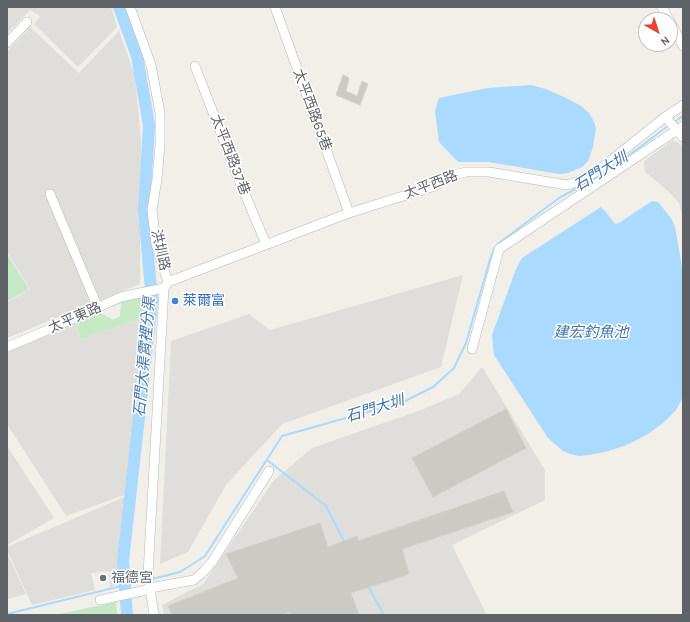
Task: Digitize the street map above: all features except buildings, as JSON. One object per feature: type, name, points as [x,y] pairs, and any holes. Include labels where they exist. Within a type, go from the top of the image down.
[{"type":"street","name":"洪圳路","points":[[130,7],[150,65],[160,113],[158,172],[152,210],[163,286],[147,584],[154,615]]},
{"type":"street","name":"太平西路65巷","points":[[275,7],[349,213]]},
{"type":"street","points":[[7,43],[27,22]]},
{"type":"street","points":[[678,36],[683,46]]},
{"type":"street","name":"太平西路37巷","points":[[196,66],[239,180],[266,244]]},
{"type":"street","name":"太平西路","points":[[163,286],[266,244],[349,213],[435,186],[449,176],[466,172],[489,172],[567,185],[579,181],[675,126],[683,105]]},
{"type":"street","points":[[472,349],[499,249],[675,126]]},
{"type":"street","points":[[50,194],[98,308]]},
{"type":"street","name":"太平東路","points":[[7,347],[121,297],[163,286]]},
{"type":"street","points":[[100,600],[147,584],[194,580],[212,562],[269,471]]},
{"type":"shaded area","points":[[7,7],[111,7],[117,27],[78,67],[34,24],[40,16],[30,10],[7,34]]},
{"type":"shaded area","points":[[30,27],[79,73],[119,31],[135,76],[141,142],[140,284],[7,338],[7,302],[30,289],[7,252],[7,52]]},
{"type":"shaded area","points":[[673,140],[683,146],[683,218],[679,203],[666,189],[645,172],[644,161]]},
{"type":"shaded area","points":[[463,275],[441,367],[282,424],[226,485],[188,552],[160,564],[171,341],[249,314],[270,330]]},
{"type":"shaded area","points":[[149,315],[127,494],[66,516],[7,424],[7,349],[75,321],[81,339]]},
{"type":"shaded area","points":[[482,367],[545,470],[545,500],[452,545],[487,615],[164,615],[162,605],[203,584],[274,480],[312,448],[421,410],[459,394]]},
{"type":"shaded area","points":[[7,446],[54,518],[7,545]]},
{"type":"shaded area","points":[[127,496],[121,561],[123,584],[110,587],[109,571],[91,573],[95,590],[32,605],[7,547]]},
{"type":"shaded area","points":[[7,553],[26,594],[7,599]]},
{"type":"green space","points":[[7,254],[29,289],[7,301]]},
{"type":"green space","points":[[150,292],[149,315],[81,339],[75,320],[97,311],[113,320],[120,316],[121,302]]},
{"type":"green space","points":[[116,602],[117,615],[55,615]]},
{"type":"water","points":[[531,85],[546,89],[566,98],[581,106],[589,113],[596,128],[593,147],[588,161],[582,167],[568,173],[559,174],[489,162],[458,162],[439,142],[435,111],[439,98],[488,88]]},
{"type":"water","name":"建宏釣魚池","points":[[652,201],[658,202],[671,218],[675,227],[681,261],[683,277],[683,397],[676,410],[663,423],[648,434],[629,444],[609,451],[589,455],[579,456],[570,454],[563,451],[548,438],[494,355],[492,335],[516,269],[522,258],[601,207],[615,224],[619,223]]},
{"type":"waterway","name":"石門大渠霄裡分渠","points":[[119,7],[137,56],[149,125],[144,210],[152,301],[123,561],[127,615]]},
{"type":"waterway","name":"石門大圳","points":[[673,123],[683,116]]},
{"type":"waterway","name":"石門大圳","points":[[152,579],[180,572],[205,556],[282,436],[403,402],[433,387],[454,368],[466,343],[490,259],[494,249],[499,243],[559,198],[607,172],[669,125]]},
{"type":"waterway","points":[[267,460],[326,506],[345,543]]},
{"type":"waterway","name":"石門大圳","points":[[7,614],[146,580]]},
{"type":"waterway","points":[[368,586],[384,615]]},
{"type":"place","name":"萊爾富","points":[[175,301]]},
{"type":"place","name":"福德宮","points":[[103,578]]}]
